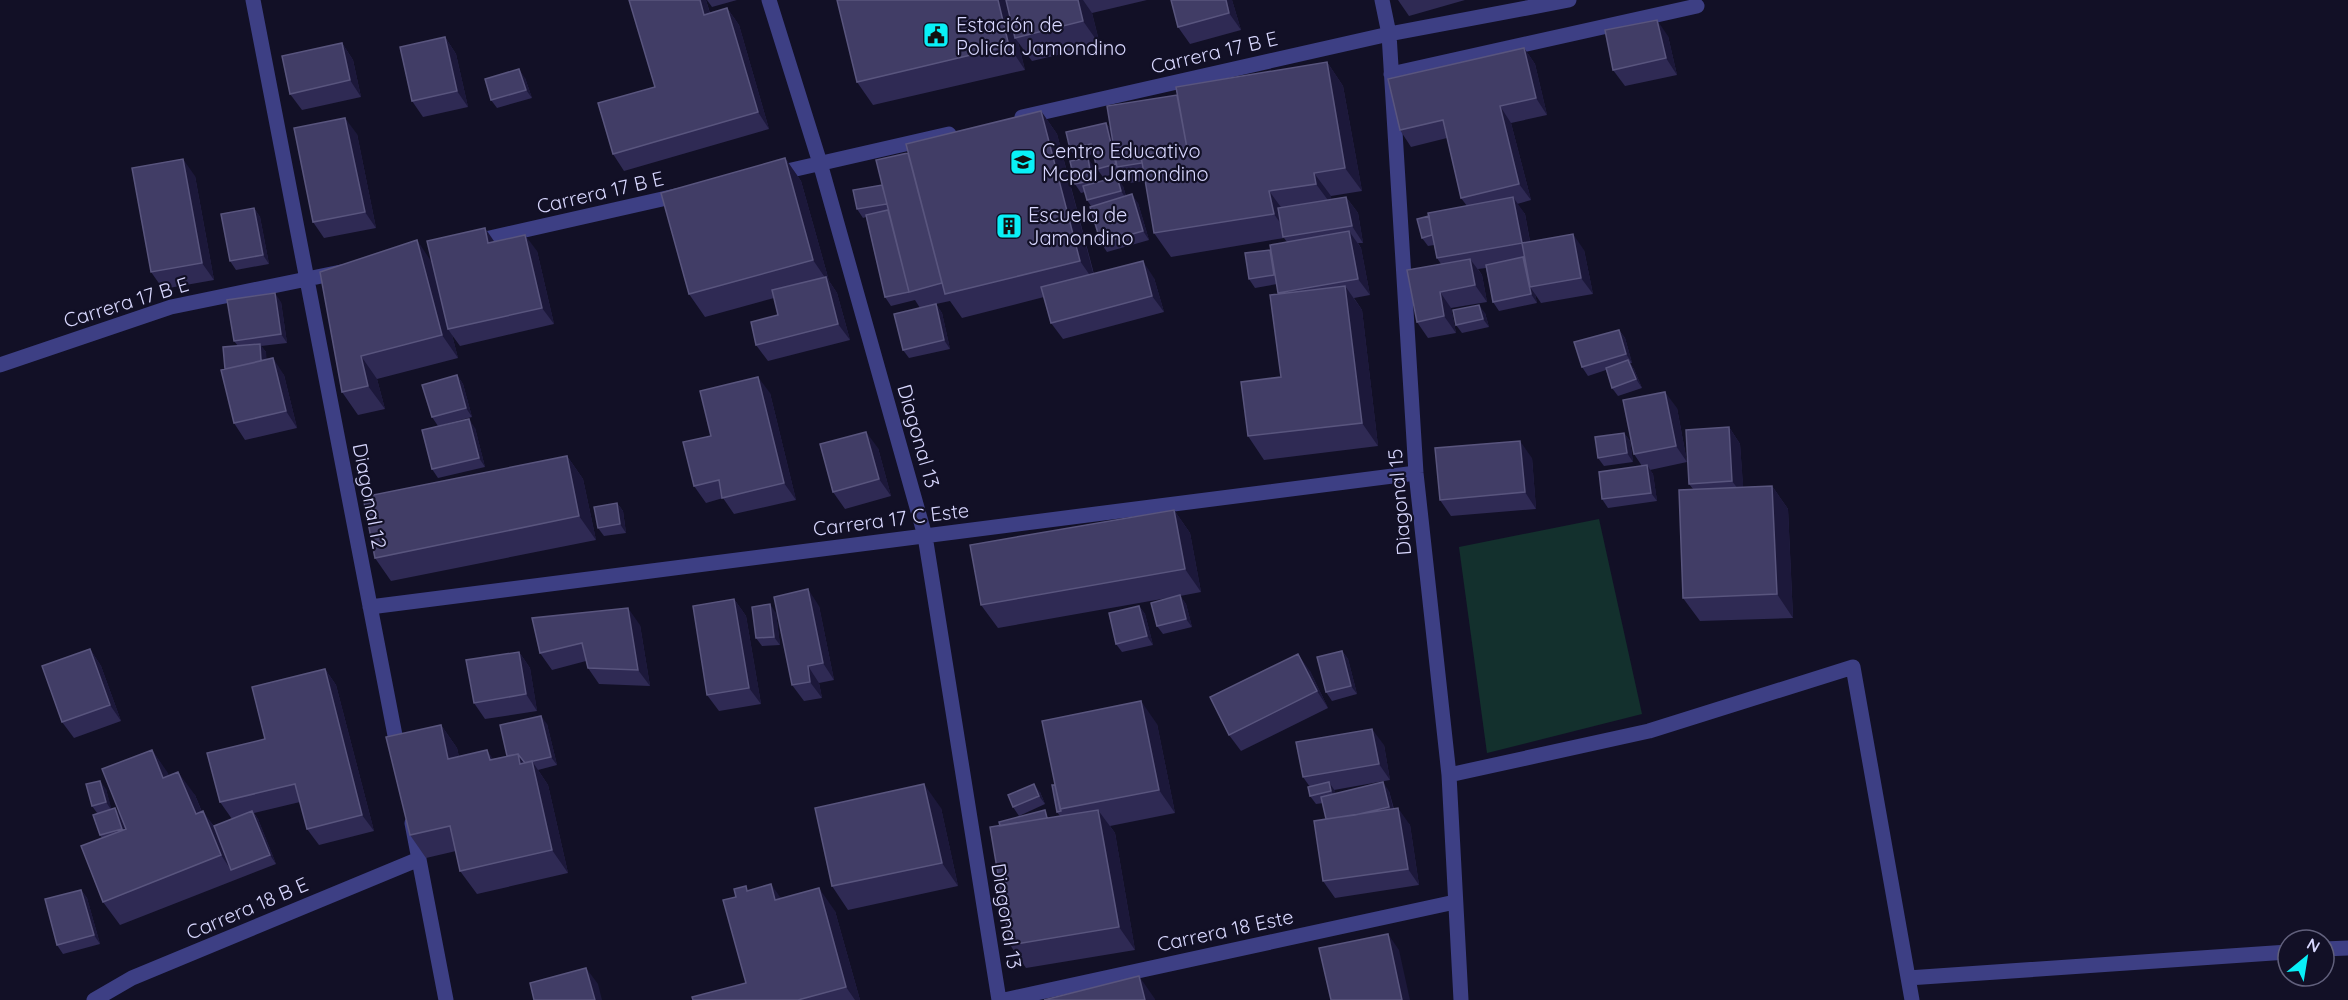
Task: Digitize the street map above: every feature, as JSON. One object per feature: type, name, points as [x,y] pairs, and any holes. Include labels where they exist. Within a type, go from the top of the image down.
[{"type":"street","name":"Diagonal 12","points":[[253,0],[401,767]]},
{"type":"street","name":"Diagonal 13","points":[[769,0],[820,163],[925,536],[999,1000]]},
{"type":"street","name":"Diagonal 15","points":[[1382,0],[1389,34],[1416,473],[1449,775],[1461,1000]]},
{"type":"street","name":"Carrera 17 B E","points":[[1006,121],[1389,34],[1569,0]]},
{"type":"street","points":[[1391,74],[1697,6]]},
{"type":"street","points":[[762,176],[960,131]]},
{"type":"street","name":"Carrera 17 B E","points":[[459,245],[692,192]]},
{"type":"street","name":"Carrera 17 B E","points":[[0,365],[171,307],[354,269]]},
{"type":"street","name":"Carrera 17 C Este","points":[[370,607],[1416,473]]},
{"type":"street","points":[[1449,775],[1649,731],[1853,667],[1912,1000]]},
{"type":"street","points":[[410,813],[446,1000]]},
{"type":"street","name":"Carrera 18 B E","points":[[94,1000],[132,978],[419,859]]},
{"type":"street","name":"Carrera 18 Este","points":[[1004,1000],[1455,902]]},
{"type":"street","points":[[1908,978],[2276,953]]},
{"type":"green space","points":[[1599,519],[1642,714],[1487,753],[1459,547]]},
{"type":"building","points":[[629,0],[700,0],[704,15],[727,8],[758,112],[613,154],[598,103],[655,87]]},
{"type":"building","name":"Estación de Policía Jamondino","points":[[837,0],[998,0],[1009,46],[857,82]]},
{"type":"building","points":[[1006,0],[1078,0],[1083,21],[1015,38]]},
{"type":"building","points":[[1171,0],[1226,0],[1229,13],[1178,27]]},
{"type":"building","points":[[1657,20],[1666,58],[1613,70],[1605,30]]},
{"type":"building","points":[[445,37],[457,91],[412,101],[400,47]]},
{"type":"building","points":[[342,43],[350,80],[290,94],[282,56]]},
{"type":"building","points":[[1524,48],[1536,98],[1500,106],[1519,184],[1461,198],[1443,120],[1400,130],[1388,79]]},
{"type":"building","points":[[1327,62],[1345,168],[1314,173],[1316,184],[1269,191],[1274,214],[1154,233],[1141,156],[1187,148],[1176,87]]},
{"type":"building","points":[[519,69],[526,90],[491,100],[485,79]]},
{"type":"building","points":[[1177,95],[1187,148],[1141,156],[1142,163],[1117,167],[1107,106]]},
{"type":"building","name":"Escuela de Jamondino","points":[[1041,111],[1080,261],[945,294],[906,144]]},
{"type":"building","points":[[345,118],[365,212],[313,222],[294,128]]},
{"type":"building","points":[[1106,123],[1116,164],[1097,169],[1091,144],[1070,149],[1066,132]]},
{"type":"building","points":[[908,153],[942,283],[909,292],[876,160]]},
{"type":"building","points":[[785,158],[813,260],[689,294],[661,193]]},
{"type":"building","points":[[1088,158],[1092,181],[1075,184],[1070,161]]},
{"type":"building","points":[[183,159],[202,263],[151,272],[132,168]]},
{"type":"building","points":[[1117,177],[1121,191],[1087,200],[1083,186]]},
{"type":"building","points":[[882,185],[887,204],[857,209],[853,190]]},
{"type":"building","points":[[1132,194],[1143,231],[1101,243],[1090,207]]},
{"type":"building","points":[[1346,197],[1352,226],[1283,237],[1278,208]]},
{"type":"building","points":[[1513,197],[1522,243],[1437,258],[1428,213]]},
{"type":"building","points":[[254,208],[263,255],[230,261],[221,214]]},
{"type":"building","points":[[888,210],[909,292],[885,297],[866,215]]},
{"type":"building","points":[[1429,216],[1432,235],[1422,238],[1417,219]]},
{"type":"building","points":[[485,228],[488,243],[525,235],[542,308],[448,329],[427,241]]},
{"type":"building","points":[[1349,231],[1358,279],[1278,293],[1270,245]]},
{"type":"building","points":[[1573,234],[1581,278],[1530,287],[1522,243]]},
{"type":"building","points":[[417,240],[442,335],[361,356],[368,386],[342,392],[320,272]]},
{"type":"building","points":[[1270,250],[1274,275],[1249,279],[1245,253]]},
{"type":"building","points":[[1523,257],[1531,294],[1493,302],[1486,265]]},
{"type":"building","points":[[1470,259],[1475,285],[1440,292],[1444,316],[1417,322],[1407,270]]},
{"type":"building","points":[[1143,261],[1152,296],[1051,323],[1041,287]]},
{"type":"building","points":[[826,277],[838,324],[756,345],[751,322],[778,315],[772,290]]},
{"type":"building","points":[[1345,286],[1362,423],[1248,436],[1241,382],[1281,377],[1270,295]]},
{"type":"building","points":[[275,293],[281,334],[234,341],[227,300]]},
{"type":"building","points":[[936,304],[944,340],[903,350],[894,314]]},
{"type":"building","points":[[1479,305],[1483,319],[1456,325],[1453,310]]},
{"type":"building","points":[[1619,330],[1626,354],[1582,367],[1574,342]]},
{"type":"building","points":[[260,344],[261,361],[225,369],[223,347]]},
{"type":"building","points":[[273,358],[286,411],[234,423],[221,370]]},
{"type":"building","points":[[1628,360],[1636,379],[1612,388],[1606,368]]},
{"type":"building","points":[[457,375],[466,408],[432,417],[422,385]]},
{"type":"building","points":[[758,377],[784,483],[722,498],[719,480],[694,486],[683,442],[711,436],[700,391]]},
{"type":"building","points":[[1665,392],[1676,446],[1634,454],[1623,400]]},
{"type":"building","points":[[469,419],[479,458],[432,469],[422,430]]},
{"type":"building","points":[[1729,427],[1732,481],[1689,484],[1686,430]]},
{"type":"building","points":[[866,432],[879,479],[833,492],[820,444]]},
{"type":"building","points":[[1624,433],[1627,453],[1598,458],[1595,437]]},
{"type":"building","points":[[1520,441],[1525,492],[1440,500],[1435,448]]},
{"type":"building","points":[[567,456],[579,516],[375,558],[363,497]]},
{"type":"building","points":[[1647,465],[1651,493],[1602,499],[1599,472]]},
{"type":"building","points":[[1772,486],[1777,594],[1683,598],[1679,490]]},
{"type":"building","points":[[617,503],[620,524],[598,528],[594,507]]},
{"type":"building","points":[[1174,510],[1185,569],[981,605],[970,545]]},
{"type":"building","points":[[808,589],[823,663],[808,666],[810,682],[792,685],[774,597]]},
{"type":"building","points":[[1180,595],[1186,619],[1157,626],[1151,603]]},
{"type":"building","points":[[734,599],[749,688],[707,695],[693,606]]},
{"type":"building","points":[[770,604],[774,637],[756,638],[752,607]]},
{"type":"building","points":[[1139,606],[1147,636],[1116,644],[1109,613]]},
{"type":"building","points":[[628,608],[638,670],[588,668],[582,643],[540,653],[532,618]]},
{"type":"building","points":[[90,649],[110,705],[62,722],[42,666]]},
{"type":"building","points":[[1342,651],[1351,686],[1326,692],[1317,657]]},
{"type":"building","points":[[519,652],[526,694],[474,703],[466,660]]},
{"type":"building","points":[[1298,654],[1317,691],[1229,735],[1210,697]]},
{"type":"building","points":[[325,669],[362,815],[307,829],[295,784],[220,802],[207,753],[265,739],[252,687]]},
{"type":"building","points":[[1141,701],[1159,790],[1060,809],[1042,721]]},
{"type":"building","points":[[541,716],[551,757],[525,763],[518,754],[507,756],[500,725]]},
{"type":"building","points":[[441,725],[448,759],[487,750],[490,760],[518,754],[520,764],[532,761],[552,850],[460,871],[450,826],[410,835],[386,737]]},
{"type":"building","points":[[1372,729],[1379,764],[1303,777],[1296,742]]},
{"type":"building","points":[[152,750],[163,778],[178,772],[196,814],[203,811],[221,855],[103,902],[81,846],[126,829],[102,769]]},
{"type":"building","points":[[100,781],[106,802],[92,806],[86,784]]},
{"type":"building","points":[[1329,782],[1331,791],[1310,796],[1308,787]]},
{"type":"building","points":[[1383,782],[1389,807],[1326,819],[1321,797]]},
{"type":"building","points":[[924,784],[942,863],[832,886],[815,808]]},
{"type":"building","points":[[1034,784],[1039,796],[1013,807],[1008,795]]},
{"type":"building","points":[[1052,785],[1055,785],[1061,811],[1057,812]]},
{"type":"building","points":[[115,808],[122,829],[100,835],[93,815]]},
{"type":"building","points":[[1398,808],[1408,869],[1323,881],[1314,821]]},
{"type":"building","points":[[1045,810],[1047,818],[1000,826],[999,822]]},
{"type":"building","points":[[1098,810],[1119,927],[1010,945],[990,827]]},
{"type":"building","points":[[252,811],[270,855],[231,870],[214,826]]},
{"type":"building","points":[[771,884],[775,900],[819,888],[846,987],[798,1000],[693,1000],[692,997],[746,983],[723,900],[736,897],[734,889],[746,886],[747,891]]},
{"type":"building","points":[[81,890],[94,935],[57,945],[45,899]]},
{"type":"building","points":[[1388,934],[1402,1000],[1331,1000],[1319,948]]},
{"type":"building","points":[[586,968],[595,1000],[534,1000],[530,983]]},
{"type":"building","points":[[1139,976],[1145,1000],[1044,1000]]},
{"type":"place","name":"Estación de Policía Jamondino","points":[[936,35]]},
{"type":"place","name":"Centro Educativo Mcpal Jamondino","points":[[1023,162]]},
{"type":"place","name":"Escuela de Jamondino","points":[[1009,226]]}]
